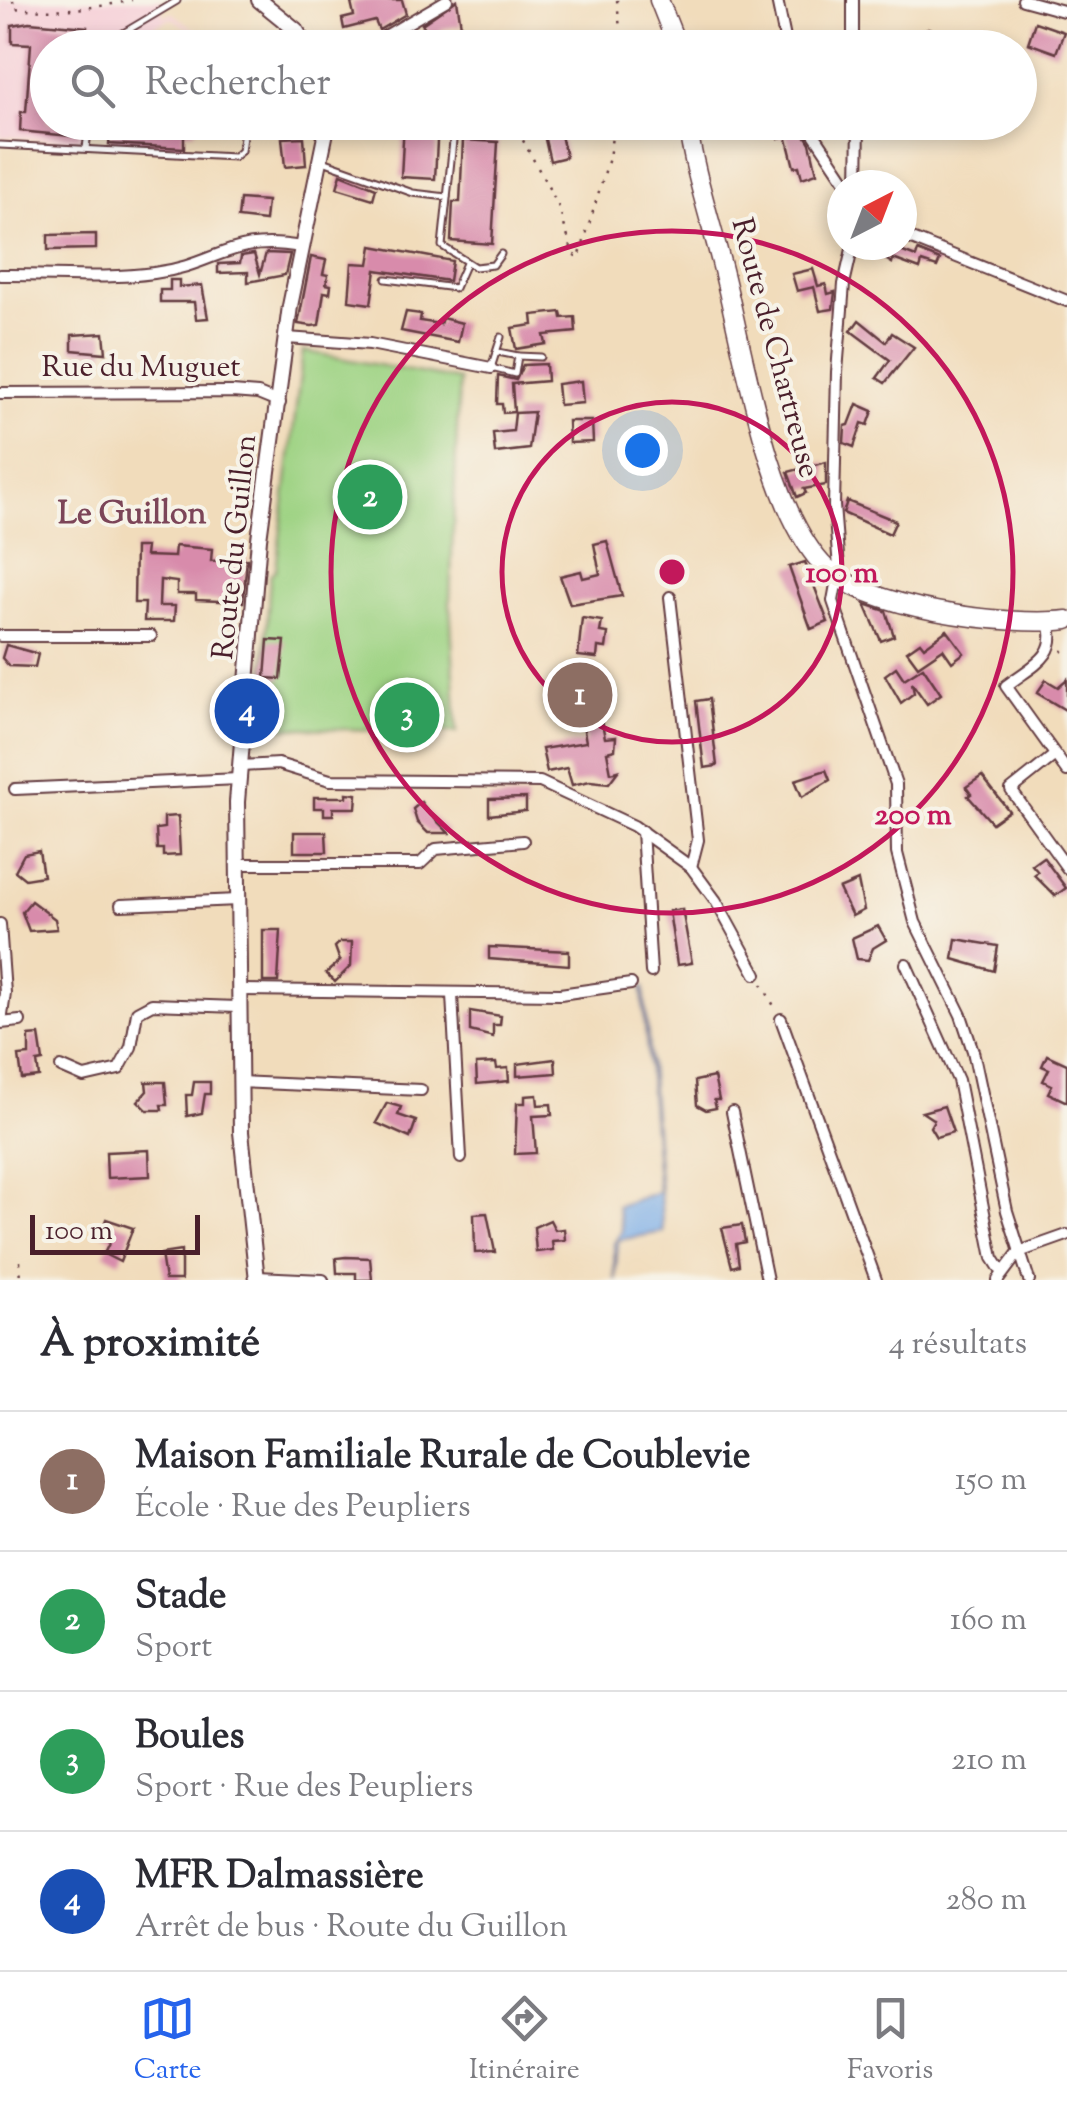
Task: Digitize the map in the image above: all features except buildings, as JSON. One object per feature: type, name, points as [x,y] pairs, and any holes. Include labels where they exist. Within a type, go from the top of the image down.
[{"type":"main road","points":[[660,0],[671,30]]},
{"type":"main road","name":"Route de Chartreuse","points":[[691,140],[766,444],[802,536],[837,578],[882,597],[983,616],[1058,621]]},
{"type":"street","points":[[259,0],[291,30]]},
{"type":"street","points":[[395,30],[447,0]]},
{"type":"street","points":[[777,0],[783,30]]},
{"type":"street","points":[[852,0],[853,30]]},
{"type":"street","points":[[1023,0],[1067,12]]},
{"type":"street","name":"Route du Guillon","points":[[257,1278],[246,1212],[239,1082],[240,773],[260,539],[287,338],[301,246],[326,140]]},
{"type":"street","points":[[818,140],[838,170]]},
{"type":"street","points":[[858,170],[859,140]]},
{"type":"street","points":[[0,275],[148,274],[184,269],[239,245],[266,240],[301,246]]},
{"type":"street","points":[[917,240],[1067,300]]},
{"type":"street","points":[[850,260],[843,302],[834,472],[837,578],[833,601],[896,784],[897,853],[915,922],[961,1015],[973,1051],[1019,1252],[1030,1280]]},
{"type":"street","points":[[287,338],[370,344],[491,368]]},
{"type":"street","name":"Rue du Muguet","points":[[0,392],[232,392],[258,394],[280,403]]},
{"type":"street","points":[[670,597],[698,840],[691,867]]},
{"type":"street","points":[[1058,621],[1052,650],[1006,686],[1067,771]]},
{"type":"street","points":[[0,636],[151,636]]},
{"type":"street","points":[[1055,755],[1011,790],[1067,868]]},
{"type":"street","points":[[15,789],[240,773],[278,764],[330,780],[540,782],[642,831],[691,867],[716,901],[756,974]]},
{"type":"street","points":[[642,831],[651,972]]},
{"type":"street","points":[[237,864],[420,864],[436,849],[523,841]]},
{"type":"street","points":[[121,905],[238,900]]},
{"type":"street","points":[[0,924],[4,993],[1,1022],[20,1021]]},
{"type":"street","points":[[906,964],[958,1080],[993,1258],[1000,1276]]},
{"type":"street","points":[[238,990],[560,994],[631,984]]},
{"type":"street","points":[[452,995],[462,1158]]},
{"type":"street","points":[[62,1068],[84,1078],[118,1069],[131,1048],[137,1012],[152,1004],[238,1007]]},
{"type":"street","points":[[781,1019],[876,1280]]},
{"type":"street","points":[[239,1082],[422,1090]]},
{"type":"street","points":[[732,1112],[767,1280]]},
{"type":"street","points":[[1000,1276],[1019,1252],[1067,1235]]},
{"type":"street","points":[[257,1278],[323,1280]]},
{"type":"lane","points":[[129,30],[178,1]]},
{"type":"lane","points":[[86,150],[87,140]]},
{"type":"lane","points":[[0,145],[234,157],[241,151],[243,140]]},
{"type":"lane","points":[[452,140],[442,246],[466,264],[493,265],[501,254]]},
{"type":"lane","points":[[323,161],[414,193],[447,197]]},
{"type":"lane","points":[[386,280],[455,288],[466,264]]},
{"type":"lane","points":[[501,338],[491,368],[515,374],[518,356]]},
{"type":"lane","points":[[498,352],[541,357]]},
{"type":"path","points":[[13,0],[14,8],[34,10],[99,8],[132,0]]},
{"type":"path","points":[[617,0],[620,30]]},
{"type":"path","points":[[400,27],[404,30]]},
{"type":"path","points":[[524,140],[558,205],[572,254],[579,258],[612,140]]},
{"type":"path","points":[[756,974],[781,1019]]},
{"type":"path","points":[[20,1262],[21,1280]]},
{"type":"shaded area","points":[[0,0],[161,0],[163,16],[172,13],[195,30],[172,18],[147,30],[30,30],[30,139],[0,137]]},
{"type":"green space","points":[[303,351],[459,380],[450,602],[457,732],[261,727],[270,575],[276,569]]},
{"type":"water","points":[[642,987],[663,1232],[618,1240],[615,1280],[614,1243],[622,1231],[617,1206],[658,1192]]},
{"type":"place","name":"Stade","points":[[370,497]]},
{"type":"place","name":"Maison Familiale Rurale de Coublevie","points":[[580,695]]},
{"type":"place","name":"MFR Dalmassière","points":[[247,711]]},
{"type":"place","name":"Boules","points":[[407,715]]},
{"type":"district","name":"Le Guillon","points":[[132,515]]}]
